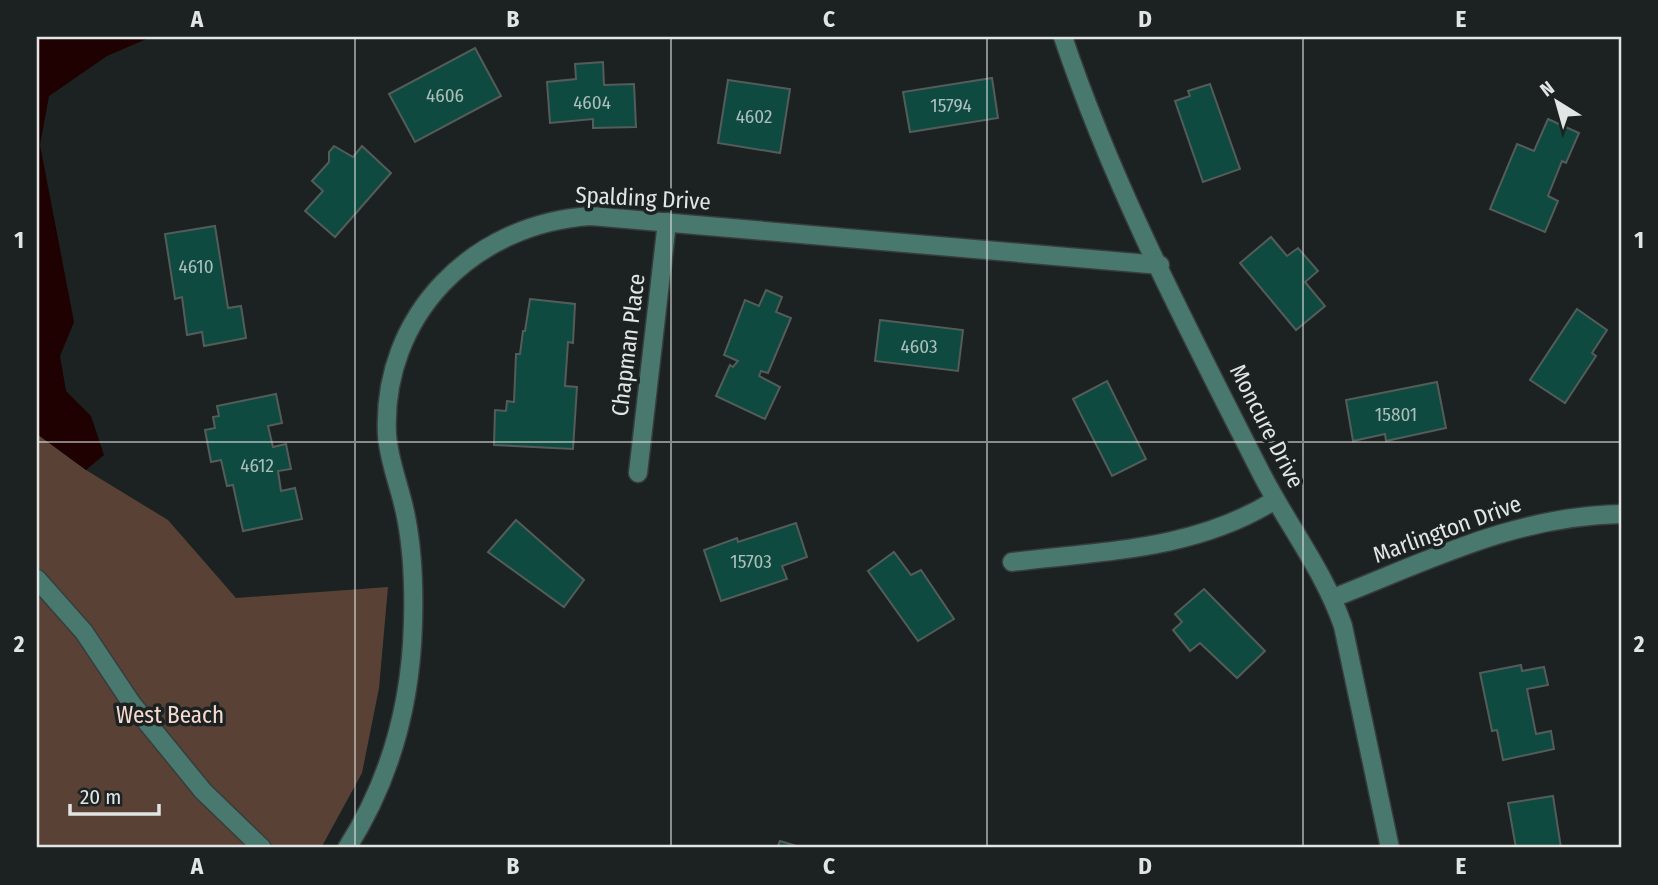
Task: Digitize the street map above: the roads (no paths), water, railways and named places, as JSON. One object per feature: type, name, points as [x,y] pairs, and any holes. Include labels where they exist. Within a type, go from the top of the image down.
[{"type":"street","name":"Moncure Drive","points":[[1063,37],[1083,95],[1116,175],[1275,500],[1311,556],[1333,598],[1343,626],[1390,848]]},
{"type":"street","name":"Spalding Drive","points":[[347,848],[381,787],[398,737],[409,686],[413,569],[406,516],[387,436],[388,392],[397,356],[412,323],[433,293],[454,272],[488,246],[527,226],[562,218],[591,216],[1160,265]]},
{"type":"street","name":"Chapman Place","points":[[638,473],[667,222]]},
{"type":"street","points":[[1012,562],[1169,544],[1216,531],[1275,500]]},
{"type":"street","name":"Marlington Drive","points":[[1333,598],[1500,532],[1587,515],[1621,514]]},
{"type":"street","points":[[37,579],[84,632],[132,704],[203,791],[262,848]]},
{"type":"park label","name":"West Beach","points":[[170,715]]}]
